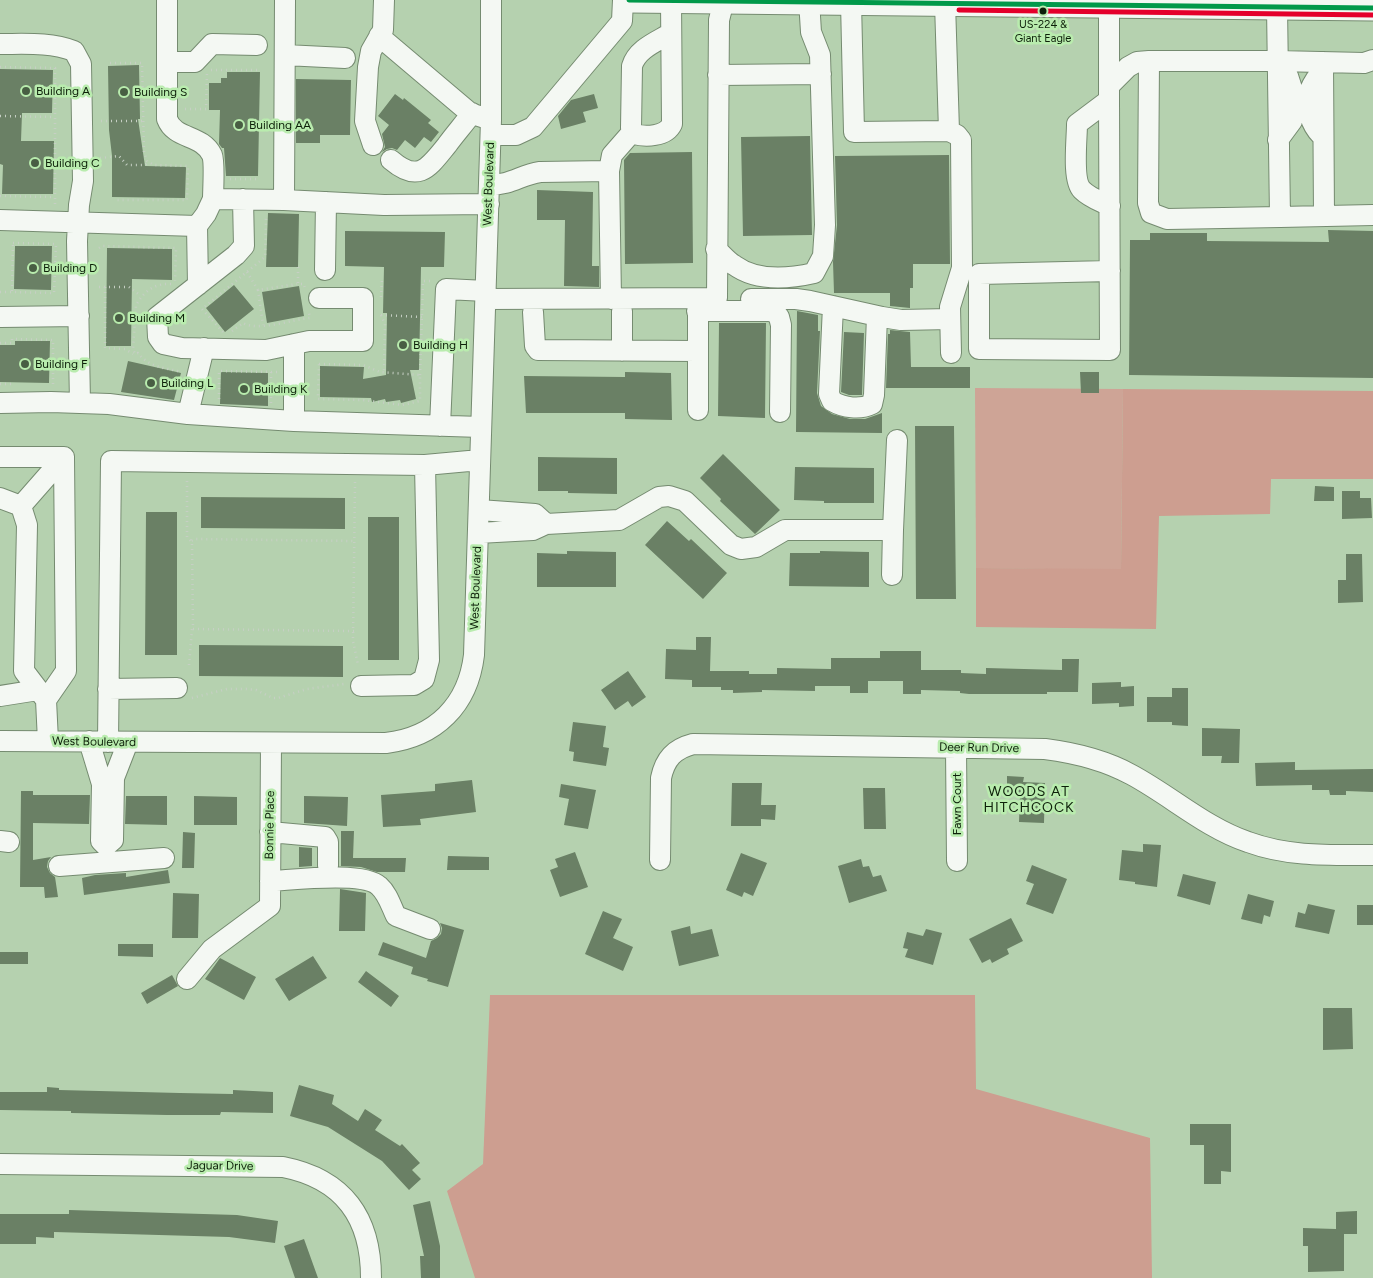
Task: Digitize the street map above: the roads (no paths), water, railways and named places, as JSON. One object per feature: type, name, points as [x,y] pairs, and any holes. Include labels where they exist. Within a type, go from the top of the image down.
[{"type":"main road","points":[[629,0],[1108,5],[1166,3],[1373,8]]},
{"type":"street","points":[[167,0],[167,119],[170,127],[179,133],[196,139],[213,156],[213,199],[206,214],[197,226],[198,285]]},
{"type":"street","points":[[284,200],[285,0]]},
{"type":"street","points":[[373,145],[365,120],[366,94],[371,50],[383,30],[384,0]]},
{"type":"street","name":"West Boulevard","points":[[0,741],[399,742],[421,734],[448,714],[462,696],[473,666],[491,128],[492,0]]},
{"type":"street","points":[[379,36],[491,128],[516,135],[533,127],[622,21],[623,0]]},
{"type":"street","points":[[716,298],[719,20],[724,0]]},
{"type":"street","points":[[633,131],[634,134],[646,136],[665,132],[670,129],[672,124],[671,1]]},
{"type":"street","points":[[716,249],[734,266],[760,276],[793,278],[814,272],[823,256],[825,225],[820,55],[811,32],[809,1]]},
{"type":"street","points":[[851,2],[854,132],[949,131],[957,135],[961,140],[962,268],[952,296],[950,353]]},
{"type":"street","points":[[949,131],[954,2]]},
{"type":"street","points":[[1108,5],[1110,206],[1110,271],[1110,350],[979,349],[979,274],[1110,271]]},
{"type":"street","points":[[1277,6],[1280,217]]},
{"type":"street","points":[[622,351],[617,305],[609,171],[612,155],[633,131],[632,66],[634,59],[640,52],[671,33]]},
{"type":"street","points":[[0,44],[49,43],[62,46],[74,50],[81,64],[83,181],[78,222],[80,403]]},
{"type":"street","points":[[167,62],[195,62],[212,44],[257,45]]},
{"type":"street","points":[[285,56],[346,58]]},
{"type":"street","points":[[1110,206],[1092,198],[1080,189],[1076,180],[1077,124],[1109,93],[1128,67],[1137,62],[1323,65],[1364,63],[1373,60]]},
{"type":"street","points":[[1149,61],[1148,203],[1151,213],[1167,219],[1373,215]]},
{"type":"street","points":[[1323,65],[1324,216]]},
{"type":"street","points":[[718,74],[821,74]]},
{"type":"street","points":[[391,160],[401,169],[412,172],[429,168],[472,113]]},
{"type":"street","points":[[213,199],[255,205],[284,200],[384,204],[489,194],[502,185],[529,174],[540,172],[609,171]]},
{"type":"street","points":[[325,270],[326,202]]},
{"type":"street","points":[[255,205],[244,246],[236,255],[157,317],[158,337],[163,344],[182,348],[266,350],[309,341],[363,341],[372,314],[363,298],[311,300]]},
{"type":"street","points":[[0,220],[197,226]]},
{"type":"street","points":[[819,264],[827,304],[829,394],[832,401],[839,405],[865,408],[872,404],[877,316]]},
{"type":"street","points":[[440,426],[446,289],[533,312],[716,298],[796,299],[901,320],[950,319]]},
{"type":"street","points":[[486,301],[617,305],[698,311],[776,312],[780,325],[780,412]]},
{"type":"street","points":[[698,311],[698,410]]},
{"type":"street","points":[[533,312],[534,346],[538,350],[698,351]]},
{"type":"street","points":[[0,316],[79,316]]},
{"type":"street","points":[[294,344],[294,421]]},
{"type":"street","points":[[188,414],[204,348]]},
{"type":"street","points":[[0,403],[109,404],[188,414],[294,421],[481,427]]},
{"type":"street","points":[[892,575],[897,440]]},
{"type":"street","points":[[0,457],[64,457]]},
{"type":"street","points":[[22,506],[64,457]]},
{"type":"street","points":[[0,696],[42,695],[66,671],[64,457]]},
{"type":"street","points":[[106,854],[101,841],[102,784],[98,742],[108,689],[111,461],[425,465],[480,460]]},
{"type":"street","points":[[354,685],[414,685],[424,679],[429,660],[425,465]]},
{"type":"street","points":[[478,532],[533,530],[546,524],[619,520],[659,497],[669,496],[685,501],[732,545],[741,549],[756,547],[785,530],[893,530]]},
{"type":"street","points":[[0,498],[22,506]]},
{"type":"street","points":[[22,506],[27,525],[24,671],[42,695],[48,741]]},
{"type":"street","points":[[479,510],[534,514],[546,524]]},
{"type":"street","points":[[108,689],[181,693]]},
{"type":"street","points":[[106,854],[113,840],[115,773],[128,742]]},
{"type":"street","name":"Bonnie Place","points":[[187,980],[212,948],[270,906],[271,743]]},
{"type":"street","name":"Deer Run Drive","points":[[660,860],[661,778],[663,768],[668,758],[674,752],[693,744],[1045,749],[1069,752],[1094,758],[1133,776],[1225,832],[1247,842],[1291,853],[1373,855]]},
{"type":"street","name":"Fawn Court","points":[[956,748],[956,860]]},
{"type":"street","points":[[270,832],[325,837],[328,842],[328,866]]},
{"type":"street","points":[[59,866],[106,854],[164,858]]},
{"type":"street","points":[[270,881],[345,878],[372,881],[386,894],[396,916],[430,929]]},
{"type":"street","name":"Jaguar Drive","points":[[0,1164],[283,1167],[300,1170],[330,1185],[342,1195],[353,1209],[362,1224],[368,1242],[371,1278]]},
{"type":"place","name":"US-224 & Giant Eagle","points":[[1043,11]]},
{"type":"place","name":"Building A","points":[[26,91]]},
{"type":"place","name":"Building S","points":[[124,92]]},
{"type":"place","name":"Building AA","points":[[239,125]]},
{"type":"place","name":"Building C","points":[[35,163]]},
{"type":"place","name":"Building D","points":[[33,268]]},
{"type":"place","name":"Building M","points":[[119,318]]},
{"type":"place","name":"Building H","points":[[403,345]]},
{"type":"place","name":"Building F","points":[[25,364]]},
{"type":"place","name":"Building L","points":[[151,383]]},
{"type":"place","name":"Building K","points":[[244,389]]},
{"type":"district","name":"WOODS AT HITCHCOCK","points":[[1029,800]]}]
